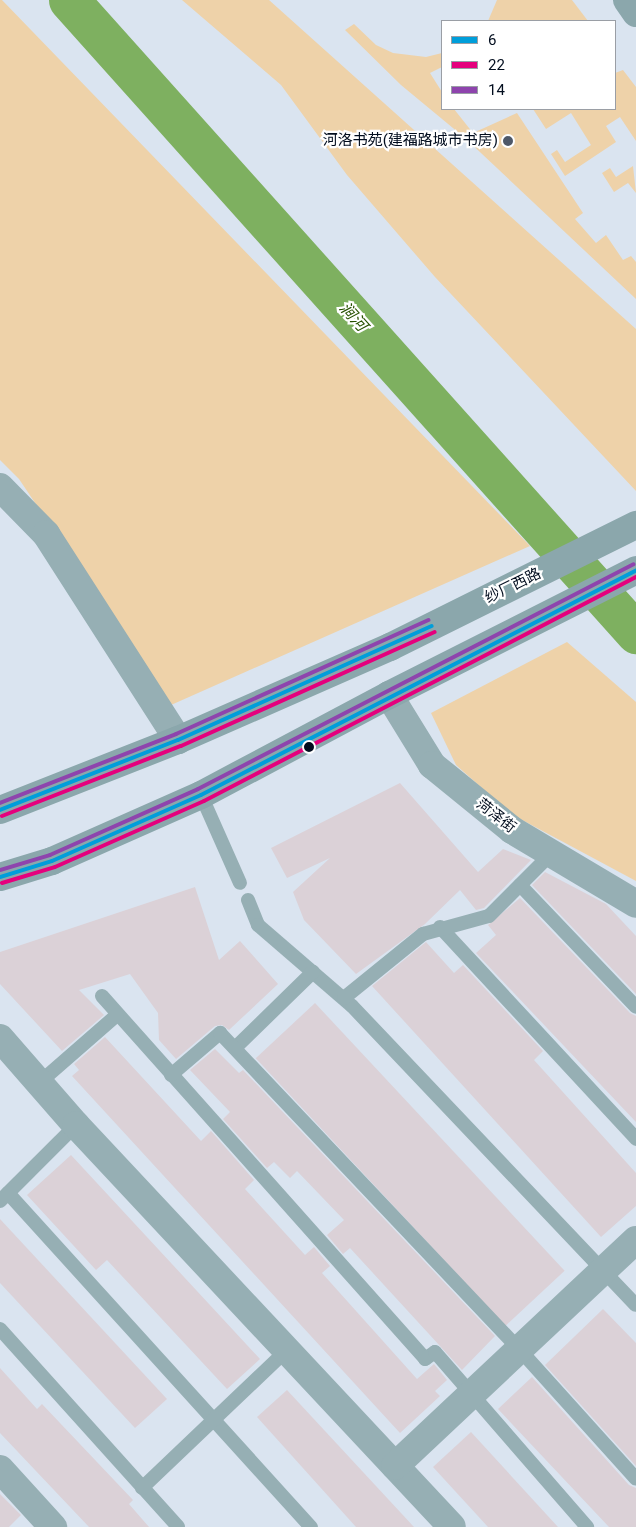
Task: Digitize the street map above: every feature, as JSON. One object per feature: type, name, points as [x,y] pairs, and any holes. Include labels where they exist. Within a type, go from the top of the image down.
[{"type":"main road","points":[[627,0],[636,13]]},
{"type":"main road","name":"纱厂西路","points":[[0,810],[178,740],[390,647],[636,525]]},
{"type":"main road","points":[[0,877],[52,861],[201,794],[398,690],[636,570]]},
{"type":"street","points":[[0,487],[46,534],[178,740]]},
{"type":"street","name":"菏泽街","points":[[398,690],[432,765],[512,830],[636,904]]},
{"type":"street","points":[[0,1038],[76,1125],[452,1527]]},
{"type":"street","points":[[395,1466],[636,1240]]},
{"type":"street","points":[[0,1469],[53,1527]]},
{"type":"lane","points":[[201,794],[240,883]]},
{"type":"lane","points":[[344,998],[423,934],[440,927],[489,916],[552,853]]},
{"type":"lane","points":[[520,885],[636,1007]]},
{"type":"lane","points":[[248,900],[258,924],[344,998],[604,1269],[636,1306]]},
{"type":"lane","points":[[440,927],[636,1139]]},
{"type":"lane","points":[[235,1048],[313,972]]},
{"type":"lane","points":[[102,996],[425,1360],[435,1352],[587,1527]]},
{"type":"lane","points":[[39,1083],[118,1016]]},
{"type":"lane","points":[[171,1075],[220,1033],[520,1350],[636,1480]]},
{"type":"lane","points":[[76,1125],[4,1197],[311,1527]]},
{"type":"lane","points":[[0,1329],[178,1527]]},
{"type":"lane","points":[[142,1488],[215,1422],[286,1351]]},
{"type":"shaded area","points":[[0,0],[530,546],[171,705],[19,479],[0,460]]},
{"type":"shaded area","points":[[182,0],[269,0],[636,329],[636,491],[435,277],[347,175],[281,85]]},
{"type":"shaded area","points":[[497,0],[572,0],[587,20],[488,20]]},
{"type":"shaded area","points":[[354,24],[376,45],[393,53],[426,57],[441,53],[441,68],[430,73],[441,90],[441,110],[455,110],[473,133],[517,113],[583,213],[575,219],[596,243],[606,235],[623,260],[631,256],[636,262],[636,299],[465,138],[401,85],[345,30]]},
{"type":"shaded area","points":[[623,70],[636,87],[636,141],[620,117],[606,126],[616,142],[565,176],[551,154],[557,150],[565,162],[591,145],[571,113],[546,129],[534,110],[616,110],[616,73]]},
{"type":"shaded area","points":[[633,166],[636,193],[628,183],[614,192],[602,173],[610,168],[616,177]]},
{"type":"shaded area","points":[[567,642],[636,702],[636,881],[511,814],[456,765],[431,713]]},
{"type":"building","points":[[400,783],[478,872],[503,849],[531,860],[484,908],[476,910],[460,890],[425,924],[356,974],[304,920],[293,892],[330,858],[287,878],[271,848]]},
{"type":"building","points":[[545,872],[606,904],[636,936],[636,994],[532,885]]},
{"type":"building","points":[[195,887],[219,960],[240,941],[278,984],[229,1030],[222,1025],[215,1026],[176,1059],[159,1040],[158,1013],[130,974],[79,990],[104,1015],[62,1051],[0,984],[0,952]]},
{"type":"building","points":[[520,898],[630,1013],[636,1016],[636,1122],[476,953],[496,935],[488,925]]},
{"type":"building","points":[[426,942],[454,973],[463,965],[543,1051],[534,1060],[636,1173],[636,1206],[601,1237],[372,986]]},
{"type":"building","points":[[315,1003],[565,1271],[505,1326],[256,1058]]},
{"type":"building","points":[[105,1037],[201,1141],[211,1131],[254,1180],[245,1189],[305,1255],[314,1247],[330,1266],[322,1273],[417,1379],[434,1364],[447,1380],[435,1391],[440,1396],[400,1433],[72,1076],[79,1070],[74,1064]]},
{"type":"building","points":[[215,1049],[239,1073],[243,1070],[495,1336],[462,1370],[350,1248],[343,1254],[327,1235],[344,1220],[297,1171],[290,1178],[274,1162],[267,1168],[223,1119],[230,1112],[190,1070]]},
{"type":"building","points":[[71,1155],[260,1359],[227,1389],[107,1260],[96,1270],[27,1195]]},
{"type":"building","points":[[0,1219],[167,1399],[135,1428],[0,1283]]},
{"type":"building","points":[[603,1309],[636,1343],[636,1466],[545,1365]]},
{"type":"building","points":[[0,1368],[37,1409],[42,1404],[133,1500],[129,1504],[149,1527],[89,1527],[0,1433]]},
{"type":"building","points":[[532,1377],[629,1485],[636,1488],[636,1527],[609,1527],[498,1409]]},
{"type":"building","points":[[287,1390],[414,1527],[356,1527],[257,1417]]},
{"type":"building","points":[[471,1432],[558,1527],[488,1527],[433,1467]]},
{"type":"building","points":[[0,1494],[21,1515],[9,1527],[0,1527]]},
{"type":"waterway","name":"涧河","points":[[69,0],[636,633]]},
{"type":"transit line","name":"14","points":[[0,870],[50,855],[198,789],[633,564]]},
{"type":"transit line","name":"6","points":[[0,877],[52,861],[201,795],[636,570]]},
{"type":"transit line","name":"22","points":[[2,883],[55,867],[204,801],[636,577]]},
{"type":"transit line","name":"14","points":[[0,803],[176,734],[429,620]]},
{"type":"transit line","name":"6","points":[[0,810],[178,740],[432,626]]},
{"type":"transit line","name":"22","points":[[2,816],[181,746],[435,632]]},
{"type":"place","name":"河洛书苑(建福路城市书房)","points":[[508,141]]}]
